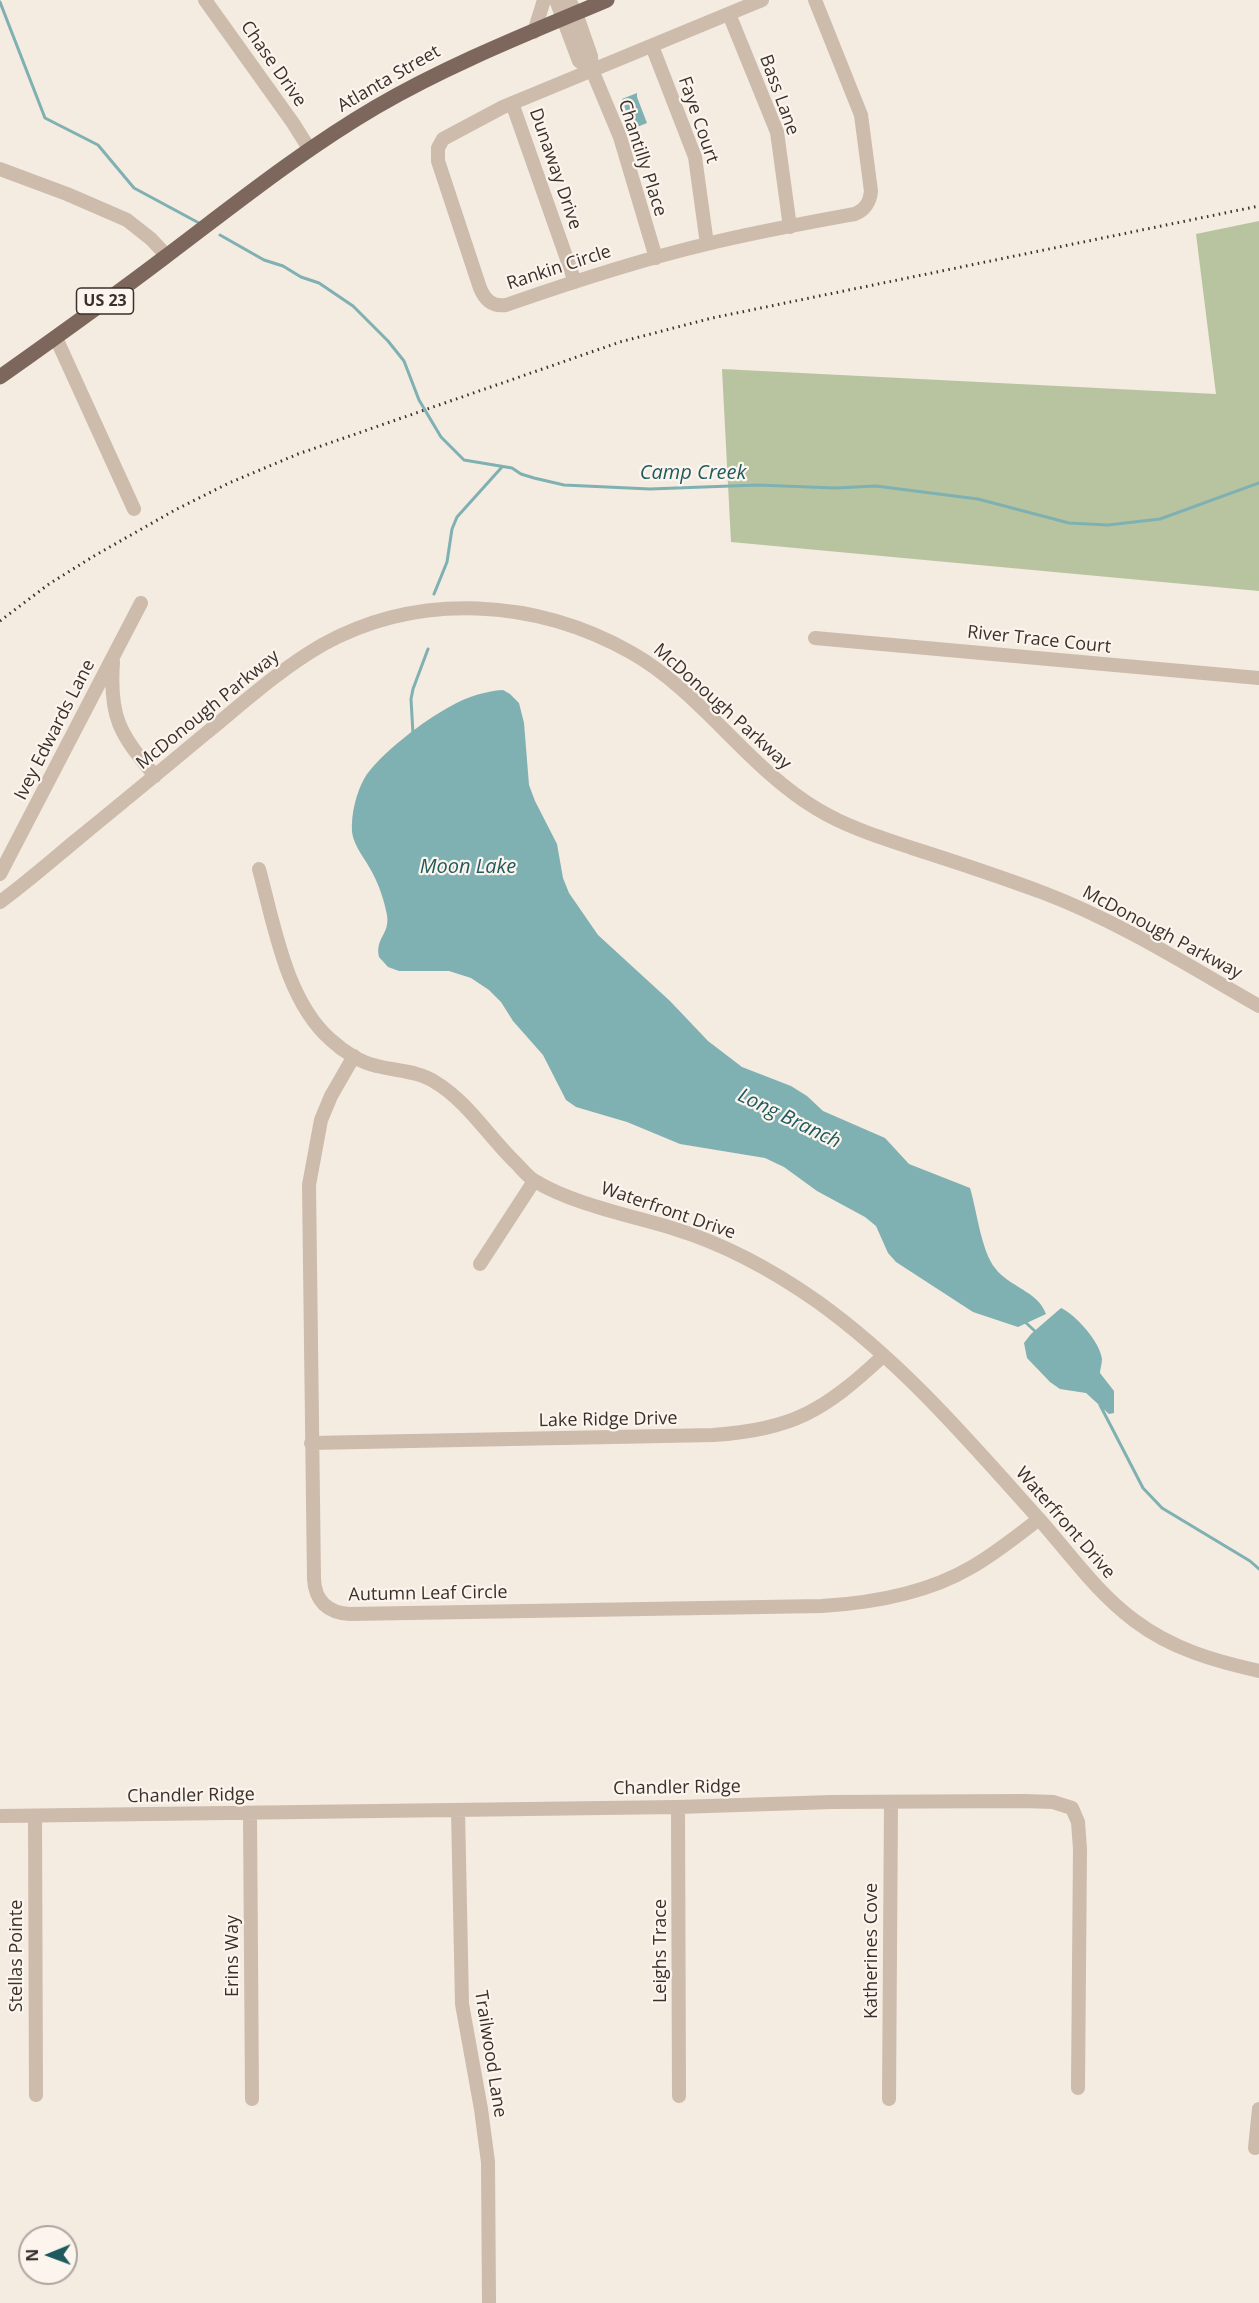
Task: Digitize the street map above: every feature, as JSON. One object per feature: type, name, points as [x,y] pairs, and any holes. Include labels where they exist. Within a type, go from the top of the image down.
[{"type":"main road","name":"Atlanta Street","points":[[167,256],[264,180],[378,106],[461,61],[534,32],[569,10],[607,0]]},
{"type":"main road","name":"US 23","points":[[0,377],[167,256]]},
{"type":"street","name":"Chase Drive","points":[[205,0],[310,150]]},
{"type":"street","points":[[534,32],[544,0]]},
{"type":"street","name":"Chantilly Place","points":[[556,0],[569,10],[591,56],[592,70],[620,137],[656,258]]},
{"type":"street","name":"Rankin Circle","points":[[762,0],[512,103],[446,136],[438,148],[438,161],[480,288],[488,301],[501,306],[656,258],[707,244],[860,211],[868,204],[871,191],[861,115],[815,0]]},
{"type":"street","name":"Bass Lane","points":[[729,14],[777,132],[790,227]]},
{"type":"street","name":"Faye Court","points":[[652,46],[695,157],[707,244]]},
{"type":"street","name":"Dunaway Drive","points":[[512,103],[575,282]]},
{"type":"street","points":[[0,169],[127,220],[151,239],[167,256]]},
{"type":"street","points":[[56,338],[134,509]]},
{"type":"street","name":"Ivey Edwards Lane","points":[[0,874],[141,603]]},
{"type":"street","name":"McDonough Parkway","points":[[0,902],[285,669],[320,647],[356,630],[405,614],[445,608],[490,609],[539,616],[588,631],[637,656],[670,680],[784,787],[829,816],[866,832],[1021,885],[1077,907],[1125,930],[1259,1006]]},
{"type":"street","name":"River Trace Court","points":[[815,638],[1259,678]]},
{"type":"street","points":[[113,656],[111,691],[116,715],[128,742],[155,776]]},
{"type":"street","name":"Waterfront Drive","points":[[259,869],[291,982],[307,1013],[330,1040],[373,1065],[432,1079],[449,1091],[498,1146],[534,1181],[571,1197],[687,1233],[752,1261],[821,1304],[883,1356],[956,1425],[1107,1598],[1137,1623],[1172,1644],[1203,1657],[1259,1671]]},
{"type":"street","name":"Autumn Leaf Circle","points":[[354,1056],[331,1096],[321,1120],[309,1185],[311,1443],[315,1588],[323,1604],[344,1614],[822,1606],[858,1603],[908,1592],[968,1569],[994,1553],[1039,1519]]},
{"type":"street","points":[[480,1264],[534,1181]]},
{"type":"street","name":"Lake Ridge Drive","points":[[311,1443],[713,1436],[756,1431],[786,1424],[815,1410],[854,1384],[883,1356]]},
{"type":"street","name":"Chandler Ridge","points":[[0,1816],[678,1807],[832,1802],[1053,1802],[1072,1808],[1078,1822],[1080,1849],[1078,2088]]},
{"type":"street","name":"Katherines Cove","points":[[889,2099],[891,1803]]},
{"type":"street","name":"Leighs Trace","points":[[678,1807],[679,2096]]},
{"type":"street","name":"Trailwood Lane","points":[[458,1810],[462,2004],[488,2162],[489,2303]]},
{"type":"street","name":"Erins Way","points":[[250,1813],[252,2098]]},
{"type":"street","name":"Stellas Pointe","points":[[34,1816],[36,2095]]},
{"type":"street","points":[[1255,2148],[1259,2109]]},
{"type":"green space","points":[[1259,221],[1259,591],[731,542],[722,369],[1216,394],[1196,234]]},
{"type":"water","points":[[637,93],[647,123],[632,129],[622,99]]},
{"type":"water","name":"Moon Lake","points":[[503,690],[519,703],[524,723],[529,785],[557,844],[563,878],[569,893],[598,935],[670,1001],[708,1041],[742,1067],[791,1086],[807,1096],[823,1111],[885,1138],[909,1164],[970,1188],[990,1260],[1008,1280],[1037,1300],[1046,1314],[1018,1327],[973,1312],[896,1262],[888,1253],[876,1226],[865,1217],[817,1191],[784,1167],[765,1158],[680,1144],[627,1122],[576,1107],[566,1100],[543,1055],[489,990],[471,978],[449,971],[399,971],[388,967],[379,957],[378,950],[386,927],[387,915],[377,882],[357,848],[352,832],[353,811],[361,785],[380,759],[403,738],[429,720],[470,697]]},
{"type":"water","points":[[1061,1308],[1080,1323],[1097,1345],[1102,1359],[1100,1373],[1114,1391],[1114,1413],[1109,1414],[1086,1393],[1060,1389],[1027,1358],[1024,1343]]},
{"type":"waterway","name":"Camp Creek","points":[[0,2],[45,118],[98,145],[134,188],[199,223]]},
{"type":"waterway","name":"Camp Creek","points":[[220,235],[264,260],[319,283],[353,306],[388,341],[404,361],[419,400],[441,437],[464,460],[512,468],[534,478],[564,485],[650,489],[757,485],[835,488],[876,486],[978,499],[1069,523],[1108,525],[1160,519],[1259,483]]},
{"type":"waterway","name":"Long Branch","points":[[434,594],[447,562],[452,529],[457,517],[502,467]]},
{"type":"waterway","name":"Long Branch","points":[[413,734],[411,699],[428,649]]},
{"type":"waterway","name":"Long Branch","points":[[1024,1321],[1037,1333]]},
{"type":"waterway","name":"Long Branch","points":[[1100,1405],[1143,1488],[1162,1508],[1250,1561],[1259,1569]]},
{"type":"railway","points":[[0,621],[49,584],[94,556],[175,510],[229,483],[298,454],[620,342],[712,318],[1259,206]]}]
